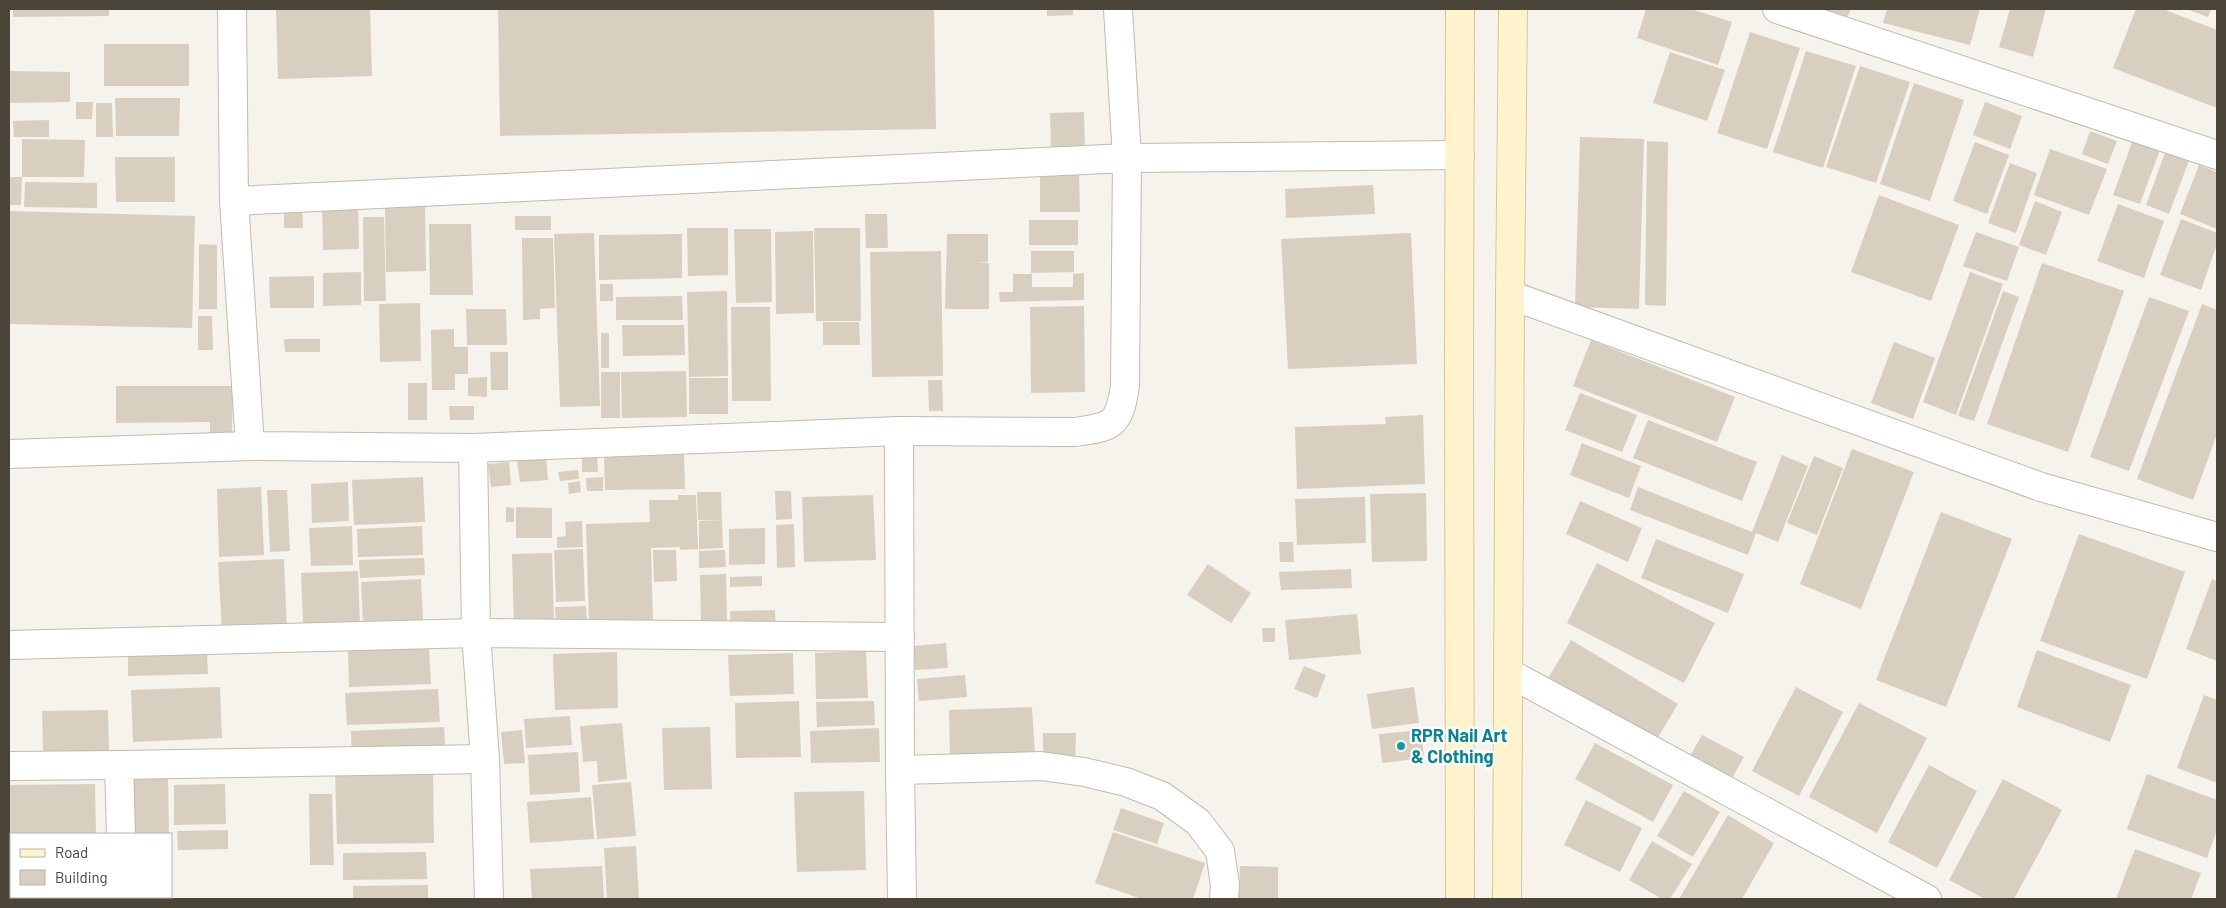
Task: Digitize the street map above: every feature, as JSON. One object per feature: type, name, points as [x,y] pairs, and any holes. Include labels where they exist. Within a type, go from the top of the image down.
[{"type":"main road","points":[[1460,9],[1460,899]]},
{"type":"main road","points":[[1507,899],[1513,9]]},
{"type":"street","points":[[232,9],[234,201],[250,446]]},
{"type":"street","points":[[9,454],[250,446],[473,448],[899,431],[1075,432],[1101,429],[1113,422],[1121,411],[1125,386],[1127,158],[1118,9]]},
{"type":"street","points":[[1777,9],[2217,155]]},
{"type":"street","points":[[234,201],[1127,158],[1460,155]]},
{"type":"street","points":[[1510,295],[2041,487],[2217,537]]},
{"type":"street","points":[[899,431],[902,899]]},
{"type":"street","points":[[473,448],[476,634],[485,759],[488,899]]},
{"type":"street","points":[[9,645],[476,634],[900,637]]},
{"type":"street","points":[[1508,673],[1927,899]]},
{"type":"street","points":[[9,766],[485,759]]},
{"type":"street","points":[[119,765],[121,833]]},
{"type":"street","points":[[900,770],[1041,766],[1084,772],[1117,780],[1162,796],[1198,822],[1220,851],[1225,885],[1224,899]]},
{"type":"building","points":[[13,9],[109,9],[109,16],[13,17]]},
{"type":"building","points":[[276,9],[370,9],[372,76],[278,79]]},
{"type":"building","points":[[498,9],[934,9],[936,129],[500,136]]},
{"type":"building","points":[[1047,9],[1073,9],[1073,15],[1047,16]]},
{"type":"building","points":[[1646,9],[1691,9],[1732,22],[1718,65],[1637,38]]},
{"type":"building","points":[[1809,9],[1851,9],[1845,23]]},
{"type":"building","points":[[1887,9],[1980,9],[1970,45],[1883,23]]},
{"type":"building","points":[[2010,9],[2046,9],[2033,57],[1999,47]]},
{"type":"building","points":[[2136,9],[2163,9],[2217,30],[2217,108],[2113,68]]},
{"type":"building","points":[[2186,9],[2211,9],[2208,17]]},
{"type":"building","points":[[1750,32],[1800,48],[1767,149],[1717,133]]},
{"type":"building","points":[[104,44],[189,44],[189,86],[104,86]]},
{"type":"building","points":[[1806,51],[1856,66],[1823,168],[1773,152]]},
{"type":"building","points":[[1670,52],[1725,70],[1707,121],[1653,103]]},
{"type":"building","points":[[1860,66],[1910,82],[1876,183],[1826,167]]},
{"type":"building","points":[[9,71],[70,72],[70,102],[9,103]]},
{"type":"building","points":[[1914,83],[1964,100],[1930,201],[1880,184]]},
{"type":"building","points":[[115,98],[180,98],[179,136],[116,136]]},
{"type":"building","points":[[76,102],[93,102],[92,119],[76,119]]},
{"type":"building","points":[[1985,102],[2022,116],[2010,149],[1973,135]]},
{"type":"building","points":[[96,103],[112,103],[113,137],[96,137]]},
{"type":"building","points":[[1084,112],[1085,150],[1051,151],[1050,113]]},
{"type":"building","points":[[49,120],[49,137],[14,137],[13,121]]},
{"type":"building","points":[[2090,131],[2117,141],[2108,164],[2082,154]]},
{"type":"building","points":[[1580,137],[1644,139],[1639,309],[1575,307]]},
{"type":"building","points":[[2134,137],[2161,147],[2140,204],[2113,195]]},
{"type":"building","points":[[22,139],[85,140],[84,177],[22,177]]},
{"type":"building","points":[[1647,141],[1668,142],[1666,306],[1645,305]]},
{"type":"building","points":[[1975,142],[2009,155],[1987,214],[1953,201]]},
{"type":"building","points":[[2050,149],[2107,169],[2089,215],[2034,195]]},
{"type":"building","points":[[2166,150],[2190,158],[2169,214],[2146,205]]},
{"type":"building","points":[[115,157],[175,157],[175,202],[116,202]]},
{"type":"building","points":[[2010,163],[2037,173],[2016,233],[1988,223]]},
{"type":"building","points":[[2199,165],[2217,172],[2217,229],[2180,214]]},
{"type":"building","points":[[1040,174],[1079,174],[1080,212],[1040,212]]},
{"type":"building","points":[[9,177],[22,177],[21,205],[9,205]]},
{"type":"building","points":[[25,182],[97,183],[97,208],[24,207]]},
{"type":"building","points":[[1373,185],[1375,214],[1286,218],[1285,189]]},
{"type":"building","points":[[1879,195],[1959,225],[1931,301],[1851,272]]},
{"type":"building","points":[[2035,201],[2062,212],[2046,255],[2019,245]]},
{"type":"building","points":[[358,202],[359,249],[323,250],[322,203]]},
{"type":"building","points":[[2118,204],[2164,221],[2144,278],[2097,261]]},
{"type":"building","points":[[302,205],[303,228],[284,228],[284,206]]},
{"type":"building","points":[[385,205],[425,205],[426,271],[386,272]]},
{"type":"building","points":[[9,211],[195,216],[192,328],[9,324]]},
{"type":"building","points":[[865,214],[887,214],[888,248],[866,248]]},
{"type":"building","points":[[515,216],[551,216],[551,230],[515,230]]},
{"type":"building","points":[[363,217],[384,217],[386,301],[364,301]]},
{"type":"building","points":[[2181,219],[2217,233],[2217,244],[2201,290],[2160,275]]},
{"type":"building","points":[[1029,220],[1078,220],[1078,245],[1029,245]]},
{"type":"building","points":[[429,224],[471,224],[473,295],[430,295]]},
{"type":"building","points":[[687,228],[728,228],[728,275],[688,276]]},
{"type":"building","points":[[814,228],[860,228],[861,321],[816,321]]},
{"type":"building","points":[[734,229],[771,229],[772,302],[736,303]]},
{"type":"building","points":[[813,231],[814,313],[776,314],[775,232]]},
{"type":"building","points":[[1976,232],[2019,247],[2007,281],[1963,266]]},
{"type":"building","points":[[594,233],[600,406],[560,407],[554,234]]},
{"type":"building","points":[[1411,233],[1417,364],[1288,369],[1281,239]]},
{"type":"building","points":[[682,234],[682,278],[599,280],[599,235]]},
{"type":"building","points":[[947,234],[988,234],[988,262],[978,263],[989,263],[989,309],[945,309]]},
{"type":"building","points":[[522,238],[553,238],[555,308],[540,309],[540,319],[523,320]]},
{"type":"building","points":[[199,244],[217,245],[217,309],[199,309]]},
{"type":"building","points":[[941,251],[943,376],[872,377],[870,252]]},
{"type":"building","points":[[1031,251],[1074,251],[1074,272],[1031,273]]},
{"type":"building","points":[[2042,263],[2124,291],[2068,452],[1987,424]]},
{"type":"building","points":[[361,272],[361,305],[323,306],[323,273]]},
{"type":"building","points":[[1970,272],[2003,284],[1956,415],[1923,402]]},
{"type":"building","points":[[1084,273],[1084,300],[1000,302],[999,292],[1013,292],[1013,274],[1032,274],[1032,287],[1073,287],[1073,274]]},
{"type":"building","points":[[314,276],[314,308],[270,308],[269,277]]},
{"type":"building","points":[[600,284],[613,284],[613,301],[600,301]]},
{"type":"building","points":[[727,291],[728,376],[689,377],[687,292]]},
{"type":"building","points":[[2003,291],[2019,297],[1974,421],[1958,416]]},
{"type":"building","points":[[682,296],[683,320],[616,320],[616,297]]},
{"type":"building","points":[[2149,297],[2189,311],[2129,471],[2090,457]]},
{"type":"building","points":[[420,303],[421,361],[380,362],[379,304]]},
{"type":"building","points":[[2202,304],[2217,310],[2217,434],[2193,500],[2137,479]]},
{"type":"building","points":[[1084,306],[1085,392],[1031,393],[1030,307]]},
{"type":"building","points":[[731,307],[770,307],[771,401],[732,401]]},
{"type":"building","points":[[466,309],[506,309],[507,345],[467,345]]},
{"type":"building","points":[[198,316],[212,316],[213,350],[198,350]]},
{"type":"building","points":[[823,322],[859,322],[860,345],[823,345]]},
{"type":"building","points":[[622,325],[684,325],[685,355],[623,356]]},
{"type":"building","points":[[454,329],[454,347],[468,347],[468,374],[455,374],[455,390],[432,390],[431,330]]},
{"type":"building","points":[[601,333],[609,333],[609,368],[601,368]]},
{"type":"building","points":[[284,339],[320,339],[320,352],[285,352]]},
{"type":"building","points":[[1591,340],[1735,397],[1717,442],[1573,386]]},
{"type":"building","points":[[1894,342],[1935,358],[1913,419],[1871,403]]},
{"type":"building","points":[[490,352],[508,352],[508,390],[491,390]]},
{"type":"building","points":[[686,371],[687,417],[622,418],[621,372]]},
{"type":"building","points":[[601,372],[620,372],[620,418],[601,418]]},
{"type":"building","points":[[487,377],[487,397],[468,396],[468,378]]},
{"type":"building","points":[[689,378],[728,378],[728,414],[689,414]]},
{"type":"building","points":[[928,380],[942,380],[943,411],[929,411]]},
{"type":"building","points":[[408,383],[427,383],[427,420],[408,420]]},
{"type":"building","points":[[116,386],[233,386],[232,432],[210,432],[210,422],[116,423]]},
{"type":"building","points":[[1580,393],[1637,415],[1622,452],[1565,430]]},
{"type":"building","points":[[449,406],[474,406],[474,420],[450,420]]},
{"type":"building","points":[[1423,415],[1425,484],[1297,489],[1295,427],[1386,424],[1385,417]]},
{"type":"building","points":[[1648,420],[1757,462],[1742,501],[1633,458]]},
{"type":"building","points":[[1582,443],[1641,466],[1629,498],[1570,475]]},
{"type":"building","points":[[1852,449],[1914,472],[1861,609],[1800,584]]},
{"type":"building","points":[[582,450],[597,450],[598,472],[582,472]]},
{"type":"building","points":[[684,454],[685,489],[605,490],[604,456]]},
{"type":"building","points":[[1782,455],[1808,466],[1778,542],[1756,533],[1748,555],[1630,510],[1638,487],[1752,532]]},
{"type":"building","points":[[1814,456],[1843,468],[1817,535],[1787,523]]},
{"type":"building","points":[[546,458],[548,480],[520,482],[517,461]]},
{"type":"building","points":[[509,462],[511,485],[491,487],[488,464]]},
{"type":"building","points":[[578,470],[579,479],[560,481],[558,472]]},
{"type":"building","points":[[423,477],[425,522],[354,525],[352,480]]},
{"type":"building","points":[[603,477],[603,491],[587,491],[586,478]]},
{"type":"building","points":[[580,481],[581,492],[569,494],[568,483]]},
{"type":"building","points":[[348,482],[349,521],[312,523],[311,484]]},
{"type":"building","points":[[261,487],[264,555],[219,557],[217,489]]},
{"type":"building","points":[[267,490],[287,490],[290,551],[270,552]]},
{"type":"building","points":[[775,491],[791,491],[792,519],[776,520]]},
{"type":"building","points":[[697,492],[721,492],[722,520],[698,520]]},
{"type":"building","points":[[1426,493],[1427,561],[1372,562],[1370,494]]},
{"type":"building","points":[[678,495],[696,495],[698,549],[680,550],[680,547],[651,548],[653,621],[589,623],[586,524],[650,522],[649,500],[678,500]]},
{"type":"building","points":[[873,495],[876,560],[804,562],[802,497]]},
{"type":"building","points":[[1365,497],[1366,543],[1297,545],[1295,499]]},
{"type":"building","points":[[1580,501],[1642,528],[1628,562],[1566,534]]},
{"type":"building","points":[[506,507],[514,508],[514,522],[506,522]]},
{"type":"building","points":[[516,507],[552,508],[552,538],[516,538]]},
{"type":"building","points":[[1941,512],[2012,539],[1946,707],[1876,680]]},
{"type":"building","points":[[722,520],[723,548],[699,549],[699,521]]},
{"type":"building","points":[[582,521],[583,547],[557,548],[557,537],[566,536],[565,522]]},
{"type":"building","points":[[794,524],[795,567],[777,568],[776,525]]},
{"type":"building","points":[[352,526],[353,565],[311,566],[309,528]]},
{"type":"building","points":[[422,526],[423,555],[358,557],[357,529]]},
{"type":"building","points":[[765,528],[765,564],[729,565],[729,529]]},
{"type":"building","points":[[2079,534],[2185,572],[2147,679],[2040,641]]},
{"type":"building","points":[[1656,539],[1744,574],[1728,613],[1641,578]]},
{"type":"building","points":[[1279,542],[1293,542],[1294,562],[1280,562]]},
{"type":"building","points":[[583,549],[585,601],[556,602],[554,550]]},
{"type":"building","points":[[653,550],[676,550],[677,581],[654,582]]},
{"type":"building","points":[[725,550],[726,567],[699,568],[699,551]]},
{"type":"building","points":[[552,553],[554,624],[514,625],[512,554]]},
{"type":"building","points":[[424,558],[425,575],[360,578],[359,560]]},
{"type":"building","points":[[284,559],[287,630],[222,633],[218,562]]},
{"type":"building","points":[[1597,563],[1715,623],[1684,683],[1567,623]]},
{"type":"building","points":[[1208,564],[1251,593],[1231,623],[1187,595]]},
{"type":"building","points":[[1351,569],[1352,588],[1281,590],[1279,572]]},
{"type":"building","points":[[358,571],[360,623],[303,625],[301,573]]},
{"type":"building","points":[[726,574],[727,622],[701,622],[700,575]]},
{"type":"building","points":[[762,576],[762,586],[730,587],[730,577]]},
{"type":"building","points":[[421,579],[423,621],[363,623],[361,582]]},
{"type":"building","points":[[2212,579],[2217,581],[2217,661],[2186,649]]},
{"type":"building","points":[[586,606],[587,622],[556,623],[555,607]]},
{"type":"building","points":[[775,610],[776,633],[731,634],[730,611]]},
{"type":"building","points":[[1357,614],[1361,654],[1289,660],[1285,620]]},
{"type":"building","points":[[1262,628],[1275,628],[1275,642],[1263,642]]},
{"type":"building","points":[[1571,640],[1678,704],[1654,744],[1547,680]]},
{"type":"building","points":[[946,643],[948,668],[915,670],[913,646]]},
{"type":"building","points":[[429,648],[431,684],[349,687],[348,651]]},
{"type":"building","points":[[2037,650],[2131,685],[2110,742],[2017,707]]},
{"type":"building","points":[[866,651],[868,698],[816,699],[815,653]]},
{"type":"building","points":[[617,652],[618,708],[555,710],[553,654]]},
{"type":"building","points":[[207,653],[208,674],[128,676],[128,656]]},
{"type":"building","points":[[793,653],[794,694],[730,696],[728,655]]},
{"type":"building","points":[[1304,666],[1326,675],[1317,698],[1294,689]]},
{"type":"building","points":[[965,675],[967,697],[919,701],[917,679]]},
{"type":"building","points":[[220,687],[222,738],[133,742],[131,690]]},
{"type":"building","points":[[1414,687],[1419,723],[1372,729],[1367,694]]},
{"type":"building","points":[[1796,687],[1843,712],[1799,796],[1752,771]]},
{"type":"building","points":[[438,689],[440,722],[347,725],[345,693]]},
{"type":"building","points":[[2204,695],[2217,700],[2217,783],[2177,768]]},
{"type":"building","points":[[799,701],[801,757],[736,758],[735,703]]},
{"type":"building","points":[[874,701],[875,725],[817,727],[816,702]]},
{"type":"building","points":[[1859,703],[1927,738],[1877,833],[1809,797]]},
{"type":"building","points":[[1032,707],[1035,755],[950,758],[949,710]]},
{"type":"building","points":[[108,710],[109,751],[43,752],[42,711]]},
{"type":"building","points":[[570,716],[572,745],[526,748],[524,719]]},
{"type":"building","points":[[622,723],[627,779],[598,782],[597,761],[583,762],[580,726]]},
{"type":"building","points":[[444,727],[446,758],[352,761],[351,731]]},
{"type":"building","points":[[710,727],[712,789],[664,790],[662,728]]},
{"type":"building","points":[[879,728],[880,762],[811,763],[810,731]]},
{"type":"building","points":[[522,730],[525,763],[504,764],[501,732]]},
{"type":"building","name":"RPR Nail Art & Clothing","points":[[1421,730],[1424,758],[1382,763],[1379,734]]},
{"type":"building","points":[[1043,733],[1076,733],[1075,760],[1043,760]]},
{"type":"building","points":[[1702,735],[1744,757],[1732,778],[1690,756]]},
{"type":"building","points":[[1595,743],[1673,785],[1653,822],[1575,779]]},
{"type":"building","points":[[578,752],[580,792],[530,795],[528,755]]},
{"type":"building","points":[[1929,765],[1977,791],[1937,868],[1888,842]]},
{"type":"building","points":[[433,769],[434,843],[337,844],[335,770]]},
{"type":"building","points":[[2147,774],[2217,800],[2217,830],[2207,858],[2127,829]]},
{"type":"building","points":[[168,778],[169,833],[127,833],[126,779]]},
{"type":"building","points":[[2003,779],[2062,810],[2014,899],[1985,899],[1949,880]]},
{"type":"building","points":[[631,782],[636,836],[597,839],[592,785]]},
{"type":"building","points":[[95,784],[96,833],[10,833],[9,845],[9,785]]},
{"type":"building","points":[[225,784],[226,824],[174,825],[174,785]]},
{"type":"building","points":[[864,791],[866,870],[797,872],[794,792]]},
{"type":"building","points":[[1684,791],[1720,812],[1693,857],[1657,836]]},
{"type":"building","points":[[309,794],[332,794],[334,865],[310,865]]},
{"type":"building","points":[[591,797],[594,839],[530,843],[527,802]]},
{"type":"building","points":[[1586,800],[1642,828],[1620,872],[1564,845]]},
{"type":"building","points":[[1121,808],[1164,823],[1157,844],[1113,830]]},
{"type":"building","points":[[1728,815],[1774,843],[1742,899],[1679,899]]},
{"type":"building","points":[[228,830],[228,849],[178,850],[177,831]]},
{"type":"building","points":[[1113,832],[1205,863],[1193,899],[1142,899],[1095,883]]},
{"type":"building","points":[[1652,841],[1692,864],[1670,899],[1662,899],[1629,880]]},
{"type":"building","points":[[636,846],[639,899],[607,899],[604,848]]},
{"type":"building","points":[[2135,849],[2201,873],[2191,899],[2116,899]]},
{"type":"building","points":[[426,852],[427,879],[343,880],[343,853]]},
{"type":"building","points":[[602,866],[604,899],[532,899],[530,869]]},
{"type":"building","points":[[1240,866],[1278,867],[1278,899],[1239,899]]},
{"type":"building","points":[[428,885],[428,899],[353,899],[353,886]]},
{"type":"building","points":[[16,898],[69,898],[69,899]]},
{"type":"building","points":[[76,898],[104,898],[104,899]]},
{"type":"place","name":"RPR Nail Art & Clothing","points":[[1401,746]]}]
